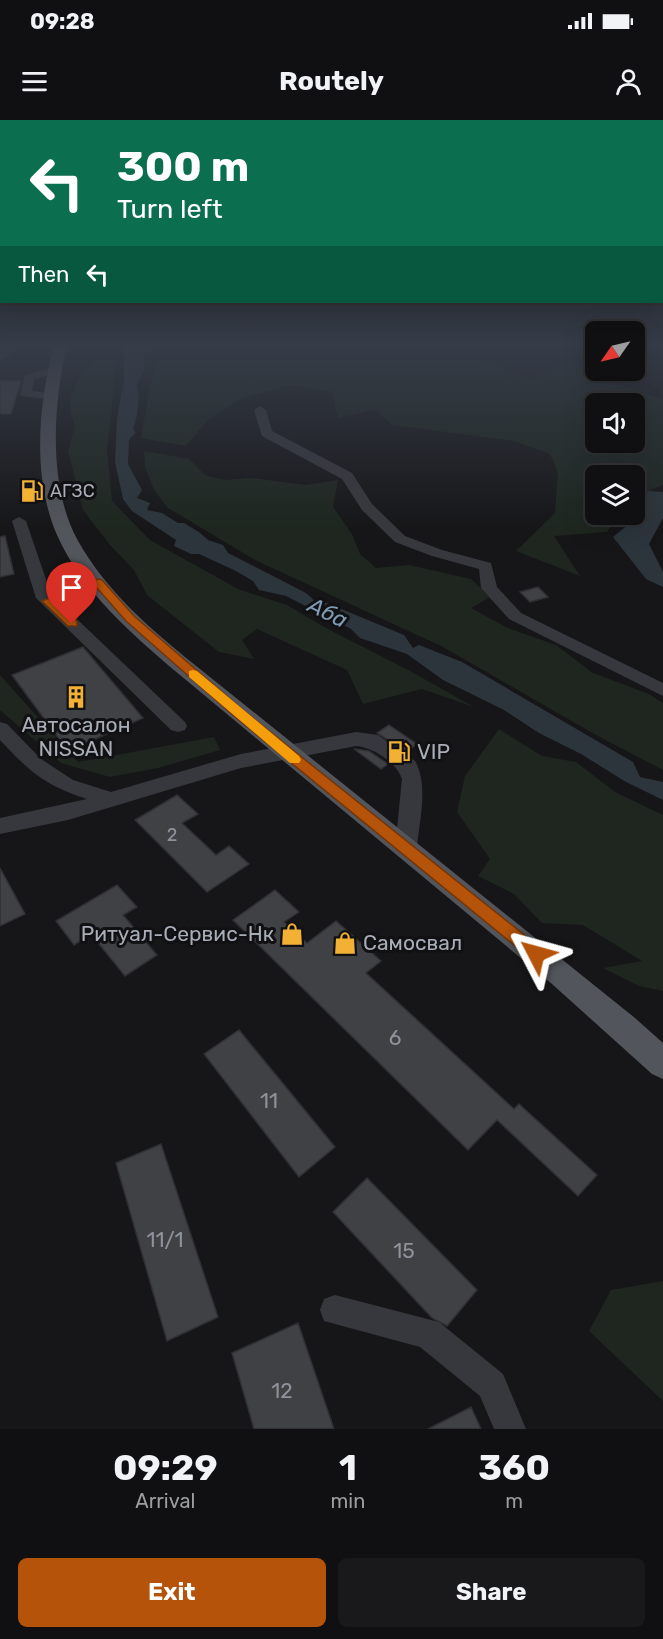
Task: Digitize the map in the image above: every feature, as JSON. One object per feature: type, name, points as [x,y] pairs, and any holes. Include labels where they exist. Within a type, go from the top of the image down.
[{"type":"main road","points":[[50,407],[51,479],[59,518],[68,538],[98,583],[130,619],[286,753],[536,954],[636,1038],[663,1064]]},
{"type":"street","points":[[260,410],[266,433],[347,476],[367,507],[400,539],[436,553],[486,566],[489,588],[515,616],[663,690]]},
{"type":"street","points":[[19,521],[38,584],[47,601],[178,726]]},
{"type":"street","points":[[47,601],[98,583]]},
{"type":"street","points":[[0,728],[34,764],[66,786],[110,799]]},
{"type":"street","points":[[3,825],[58,814],[241,761],[356,739],[371,740],[408,766],[412,779],[406,848]]},
{"type":"street","points":[[334,1310],[428,1333],[492,1385],[510,1429]]},
{"type":"shaded area","points":[[70,407],[112,407],[107,449],[112,501],[150,540],[238,589],[287,605],[474,707],[422,689],[363,704],[347,670],[257,629],[242,640],[254,659],[219,652],[147,595],[134,570],[109,544],[83,510],[68,451],[75,425]]},
{"type":"shaded area","points":[[147,407],[228,407],[208,420],[186,446],[141,438]]},
{"type":"shaded area","points":[[335,407],[585,407],[585,453],[645,453],[645,407],[663,407],[663,485],[645,493],[645,465],[585,465],[585,525],[612,525],[607,532],[554,536],[580,576],[516,551],[555,513],[558,473],[550,454],[514,441],[393,425],[374,410],[338,418]]},
{"type":"shaded area","points":[[144,451],[189,459],[205,475],[224,480],[252,478],[306,485],[338,480],[333,507],[352,534],[360,554],[376,568],[409,565],[471,579],[490,597],[471,608],[508,628],[556,645],[593,673],[649,694],[663,703],[663,770],[596,735],[441,646],[255,560],[168,508],[154,490],[145,467]]},
{"type":"shaded area","points":[[0,675],[78,762],[214,737],[220,750],[158,768],[110,777],[61,763],[0,710]]},
{"type":"shaded area","points":[[499,729],[542,756],[576,762],[615,792],[663,815],[663,991],[639,986],[603,968],[642,961],[583,925],[542,923],[514,894],[478,876],[490,859],[457,812],[465,776]]},
{"type":"shaded area","points":[[663,1281],[663,1401],[589,1331],[611,1290]]},
{"type":"water","name":"Аба","points":[[119,407],[138,407],[133,428],[135,433],[129,440],[128,464],[142,490],[137,498],[150,503],[147,510],[162,513],[178,523],[184,523],[208,540],[223,545],[228,553],[306,593],[317,603],[327,603],[404,635],[413,648],[419,645],[462,662],[633,762],[640,777],[663,782],[663,800],[539,733],[504,710],[443,680],[407,654],[360,638],[351,629],[286,596],[259,590],[253,581],[236,571],[199,554],[191,554],[174,546],[176,540],[132,511],[123,499],[115,462]]},
{"type":"water","points":[[649,491],[663,492],[663,518],[649,544],[663,572],[663,587],[646,579],[613,537],[628,525],[645,525],[645,494]]},
{"type":"building","points":[[0,407],[13,407],[11,414],[0,414]]},
{"type":"building","points":[[5,536],[14,574],[0,577],[0,537]]},
{"type":"building","points":[[538,587],[548,597],[530,602],[520,592]]},
{"type":"building","name":"Автосалон NISSAN","points":[[83,647],[143,718],[68,751],[12,675]]},
{"type":"building","points":[[389,725],[417,744],[406,752],[377,733]]},
{"type":"building","points":[[354,749],[369,751],[388,764],[381,769]]},
{"type":"building","points":[[177,795],[198,814],[182,823],[216,855],[229,846],[249,864],[207,892],[135,820]]},
{"type":"building","points":[[0,868],[25,914],[0,926]]},
{"type":"building","points":[[117,885],[137,907],[123,915],[157,955],[125,976],[91,934],[74,945],[56,921]]},
{"type":"building","points":[[275,890],[299,912],[284,922],[307,943],[336,921],[381,961],[366,973],[514,1109],[519,1104],[597,1175],[578,1196],[497,1120],[468,1150],[233,920]]},
{"type":"building","points":[[239,1030],[335,1147],[299,1177],[204,1054]]},
{"type":"building","points":[[161,1144],[218,1317],[167,1341],[116,1163]]},
{"type":"building","points":[[367,1178],[477,1290],[447,1326],[432,1318],[333,1212]]},
{"type":"building","points":[[298,1323],[334,1429],[254,1429],[232,1353]]},
{"type":"building","points":[[471,1407],[481,1429],[428,1429]]},
{"type":"slow traffic","points":[[193,674],[294,760]]},
{"type":"place","name":"АГЗС","points":[[32,491]]},
{"type":"place","name":"Автосалон NISSAN","points":[[76,697]]},
{"type":"place","name":"VIP","points":[[399,752]]},
{"type":"place","name":"Ритуал-Сервис-Нк","points":[[292,934]]},
{"type":"place","name":"Самосвал","points":[[345,943]]},
{"type":"route","points":[[72,624],[47,601],[98,583],[130,619],[286,753],[536,954]]}]
